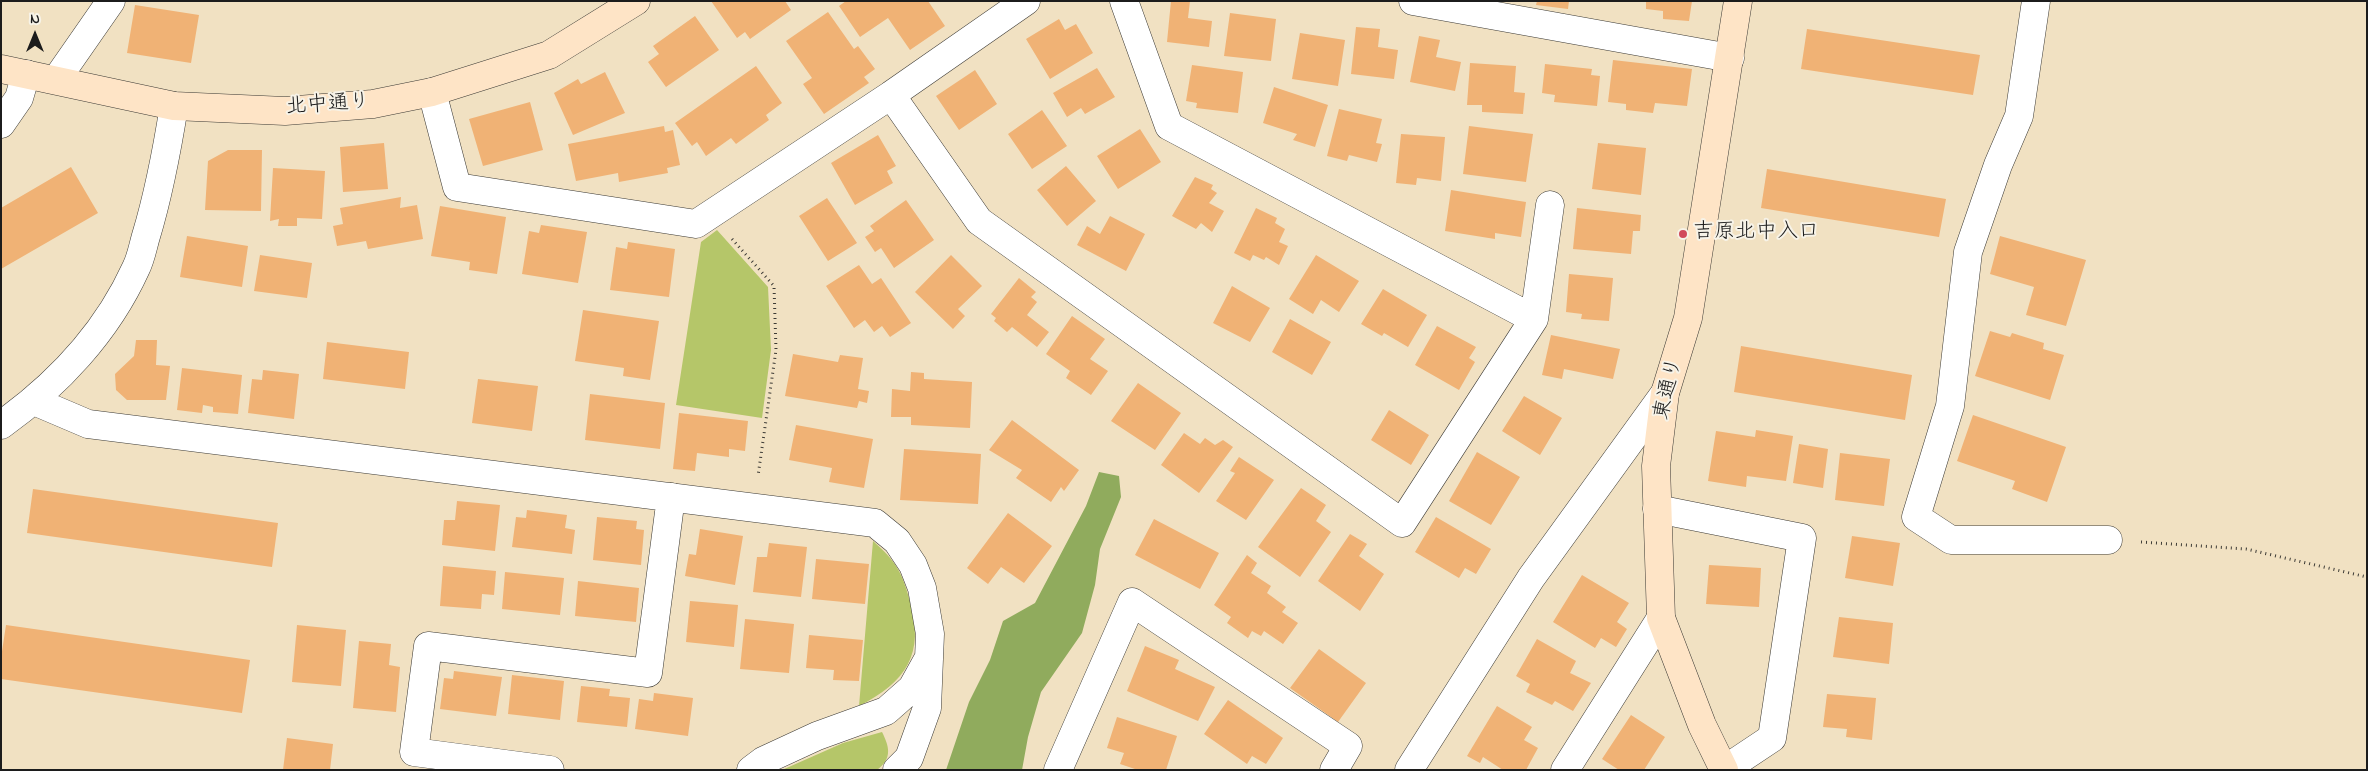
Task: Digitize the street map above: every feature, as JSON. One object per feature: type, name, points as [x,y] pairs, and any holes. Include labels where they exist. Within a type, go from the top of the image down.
[{"type":"street","points":[[56,80],[110,1]]},
{"type":"street","name":"北中通り","points":[[14,71],[174,106],[285,111],[373,104],[432,92],[549,55],[636,1]]},
{"type":"street","points":[[432,92],[457,187],[696,224],[891,95],[1026,1]]},
{"type":"street","points":[[1124,1],[1169,126],[1534,319]]},
{"type":"street","points":[[1413,1],[1730,58]]},
{"type":"street","name":"東通り","points":[[1724,770],[1702,725],[1661,618],[1656,466],[1665,393],[1688,318],[1738,1]]},
{"type":"street","points":[[2036,1],[2019,116],[1998,165],[1968,252],[1950,406],[1916,517],[1951,540],[2108,540]]},
{"type":"street","points":[[1,124],[19,98],[14,71]]},
{"type":"street","points":[[891,95],[979,221],[1402,523],[1534,319],[1550,205]]},
{"type":"street","points":[[1,425],[34,401],[84,350],[112,312],[136,268],[155,209],[174,106]]},
{"type":"street","points":[[1409,770],[1531,578],[1665,393]]},
{"type":"street","points":[[34,401],[88,424],[875,523],[897,541],[913,565],[922,588],[930,634],[927,708],[909,758],[896,770]]},
{"type":"street","points":[[550,770],[414,752],[428,646],[648,673],[671,497]]},
{"type":"street","points":[[1657,509],[1802,538],[1772,738],[1724,770]]},
{"type":"street","points":[[1058,770],[1132,602],[1348,746],[1334,770]]},
{"type":"street","points":[[1565,770],[1661,618]]},
{"type":"street","points":[[751,770],[762,761],[817,736],[886,710],[912,688],[928,660]]},
{"type":"path","points":[[710,214],[774,286],[776,350],[753,508]]},
{"type":"path","points":[[2108,540],[2246,549],[2367,576]]},
{"type":"green space","points":[[717,230],[768,287],[771,350],[762,418],[676,405],[701,242]]},
{"type":"green space","points":[[1099,472],[1119,476],[1121,497],[1100,549],[1095,585],[1082,633],[1041,692],[1028,737],[1022,770],[946,770],[969,702],[990,660],[1003,621],[1035,603],[1086,506]]},
{"type":"green space","points":[[873,541],[893,561],[901,575],[910,601],[915,636],[913,651],[908,664],[900,676],[889,687],[859,706]]},
{"type":"green space","points":[[882,732],[888,752],[886,761],[877,770],[782,770],[843,743]]},
{"type":"building","points":[[711,1],[785,1],[791,10],[750,39],[745,32],[737,38]]},
{"type":"building","points":[[846,1],[928,1],[945,26],[910,50],[888,18],[860,37],[839,6]]},
{"type":"building","points":[[1171,1],[1190,1],[1188,18],[1212,21],[1209,47],[1167,42]]},
{"type":"building","points":[[1537,1],[1569,1],[1568,9],[1536,5]]},
{"type":"building","points":[[1646,1],[1692,1],[1689,21],[1663,19],[1663,11],[1646,9]]},
{"type":"building","points":[[135,5],[199,15],[191,63],[127,53]]},
{"type":"building","points":[[828,12],[854,49],[858,46],[875,69],[864,77],[869,83],[824,114],[803,84],[812,78],[786,41]]},
{"type":"building","points":[[1230,13],[1276,19],[1271,61],[1224,56]]},
{"type":"building","points":[[695,16],[719,50],[666,87],[648,62],[659,54],[653,46]]},
{"type":"building","points":[[1059,19],[1065,30],[1076,24],[1093,53],[1050,79],[1026,39]]},
{"type":"building","points":[[1356,27],[1380,29],[1378,47],[1398,50],[1394,79],[1351,74]]},
{"type":"building","points":[[1807,29],[1980,55],[1973,95],[1801,69]]},
{"type":"building","points":[[1300,33],[1345,40],[1338,86],[1292,79]]},
{"type":"building","points":[[1419,36],[1440,40],[1436,57],[1461,62],[1455,91],[1410,82]]},
{"type":"building","points":[[1613,60],[1692,69],[1687,106],[1655,103],[1653,113],[1626,110],[1626,104],[1608,102]]},
{"type":"building","points":[[1470,63],[1516,66],[1514,92],[1525,93],[1523,114],[1482,112],[1482,105],[1467,105]]},
{"type":"building","points":[[1545,64],[1592,69],[1591,75],[1600,76],[1597,106],[1554,102],[1555,95],[1542,93]]},
{"type":"building","points":[[1192,65],[1243,72],[1238,113],[1196,108],[1197,103],[1186,101]]},
{"type":"building","points":[[756,66],[782,103],[766,115],[769,120],[736,144],[731,138],[706,156],[697,142],[692,146],[675,123]]},
{"type":"building","points":[[1097,68],[1115,97],[1085,114],[1081,108],[1067,117],[1053,93]]},
{"type":"building","points":[[975,70],[997,104],[959,130],[936,96]]},
{"type":"building","points":[[605,72],[625,113],[573,135],[554,93],[578,79],[581,84]]},
{"type":"building","points":[[1274,87],[1328,105],[1315,147],[1293,140],[1297,134],[1263,123]]},
{"type":"building","points":[[530,102],[543,150],[483,166],[469,119]]},
{"type":"building","points":[[1339,109],[1382,119],[1376,143],[1382,144],[1377,162],[1349,155],[1347,161],[1327,156]]},
{"type":"building","points":[[1042,110],[1067,146],[1032,169],[1008,134]]},
{"type":"building","points":[[664,126],[665,132],[673,130],[680,165],[667,168],[668,173],[619,182],[618,173],[576,181],[568,144]]},
{"type":"building","points":[[1469,126],[1533,134],[1526,182],[1463,174]]},
{"type":"building","points":[[1140,129],[1161,162],[1118,189],[1097,156]]},
{"type":"building","points":[[1401,134],[1445,137],[1441,181],[1417,178],[1416,185],[1396,183]]},
{"type":"building","points":[[878,135],[896,166],[887,171],[893,183],[855,205],[831,163]]},
{"type":"building","points":[[384,143],[388,189],[343,192],[340,147]]},
{"type":"building","points":[[1598,143],[1646,148],[1641,195],[1592,189]]},
{"type":"building","points":[[228,150],[262,150],[261,211],[205,210],[208,161]]},
{"type":"building","points":[[1066,166],[1096,201],[1067,226],[1037,190]]},
{"type":"building","points":[[71,167],[98,213],[1,269],[1,208]]},
{"type":"building","points":[[273,168],[325,171],[322,219],[297,218],[297,226],[278,226],[279,219],[270,221]]},
{"type":"building","points":[[1767,169],[1946,199],[1939,237],[1761,208]]},
{"type":"building","points":[[1195,177],[1213,185],[1211,189],[1217,193],[1209,203],[1224,211],[1212,232],[1201,223],[1196,229],[1172,216]]},
{"type":"building","points":[[1451,190],[1526,202],[1521,237],[1495,233],[1495,239],[1445,231]]},
{"type":"building","points":[[401,197],[400,208],[417,205],[423,239],[368,249],[366,241],[337,246],[333,226],[343,224],[340,208]]},
{"type":"building","points":[[827,198],[857,243],[828,261],[799,216]]},
{"type":"building","points":[[906,200],[934,240],[894,268],[881,248],[875,252],[865,237],[874,231],[870,226]]},
{"type":"building","points":[[440,206],[506,217],[497,274],[469,270],[470,262],[431,256]]},
{"type":"building","points":[[1256,208],[1277,218],[1275,223],[1285,229],[1279,242],[1288,246],[1279,265],[1266,257],[1264,260],[1253,255],[1250,261],[1234,253]]},
{"type":"building","points":[[1577,208],[1641,215],[1640,231],[1633,231],[1631,254],[1573,249]]},
{"type":"building","points":[[1110,216],[1145,234],[1126,271],[1077,245],[1087,226],[1100,234]]},
{"type":"building","points":[[541,225],[587,232],[578,283],[522,274],[529,231],[539,233]]},
{"type":"building","points":[[187,236],[248,246],[242,287],[180,277]]},
{"type":"building","points":[[2000,236],[2086,260],[2066,326],[2026,315],[2034,287],[1990,274]]},
{"type":"building","points":[[628,242],[675,249],[669,297],[610,290],[616,247],[627,249]]},
{"type":"building","points":[[260,255],[312,263],[307,298],[254,291]]},
{"type":"building","points":[[951,255],[982,286],[958,309],[965,316],[953,329],[915,292]]},
{"type":"building","points":[[1316,255],[1359,281],[1339,312],[1321,300],[1313,314],[1289,299]]},
{"type":"building","points":[[859,265],[872,284],[881,278],[911,323],[890,337],[882,326],[874,332],[865,320],[854,328],[826,286]]},
{"type":"building","points":[[1569,274],[1613,278],[1609,321],[1581,319],[1582,314],[1566,312]]},
{"type":"building","points":[[1019,278],[1036,292],[1031,297],[1037,302],[1027,315],[1049,332],[1037,347],[1012,327],[1007,332],[994,321],[996,318],[991,314]]},
{"type":"building","points":[[1232,286],[1270,308],[1250,342],[1213,323]]},
{"type":"building","points":[[1383,289],[1427,315],[1408,347],[1384,333],[1382,336],[1361,324]]},
{"type":"building","points":[[583,310],[659,321],[650,380],[623,376],[624,368],[575,361]]},
{"type":"building","points":[[1072,316],[1105,339],[1090,359],[1108,371],[1091,395],[1066,378],[1070,371],[1046,354]]},
{"type":"building","points":[[1290,319],[1331,342],[1312,375],[1272,352]]},
{"type":"building","points":[[1437,326],[1476,347],[1469,358],[1475,362],[1459,390],[1415,365]]},
{"type":"building","points":[[1990,331],[2010,337],[2012,333],[2044,343],[2043,349],[2064,355],[2050,400],[1975,376]]},
{"type":"building","points":[[1551,335],[1620,349],[1613,379],[1564,369],[1562,379],[1542,375]]},
{"type":"building","points":[[136,340],[157,340],[156,365],[170,366],[166,400],[127,400],[116,390],[115,374],[134,356]]},
{"type":"building","points":[[327,342],[409,352],[405,389],[323,379]]},
{"type":"building","points":[[1741,346],[1912,375],[1905,420],[1734,392]]},
{"type":"building","points":[[793,354],[838,362],[840,355],[863,358],[858,389],[869,391],[867,403],[859,401],[857,408],[785,396]]},
{"type":"building","points":[[182,368],[242,375],[238,414],[213,412],[213,407],[203,405],[202,413],[177,410]]},
{"type":"building","points":[[263,370],[299,374],[294,419],[248,413],[252,379],[262,380]]},
{"type":"building","points":[[911,372],[924,373],[924,379],[972,382],[970,428],[911,425],[911,417],[891,417],[892,389],[910,391]]},
{"type":"building","points":[[478,379],[538,386],[532,431],[472,423]]},
{"type":"building","points":[[1138,383],[1181,413],[1155,450],[1111,421]]},
{"type":"building","points":[[590,394],[665,403],[660,449],[585,440]]},
{"type":"building","points":[[1524,396],[1562,418],[1540,455],[1502,431]]},
{"type":"building","points":[[1389,410],[1429,435],[1411,465],[1371,440]]},
{"type":"building","points":[[679,413],[748,421],[745,451],[729,449],[729,457],[697,453],[695,471],[673,469]]},
{"type":"building","points":[[1973,415],[2066,447],[2047,502],[2012,489],[2015,481],[1957,461]]},
{"type":"building","points":[[1012,420],[1079,470],[1064,491],[1061,487],[1051,502],[1016,478],[1022,470],[989,450]]},
{"type":"building","points":[[796,425],[873,439],[864,488],[829,482],[832,468],[789,460]]},
{"type":"building","points":[[1756,430],[1793,436],[1786,481],[1747,476],[1746,487],[1708,481],[1716,431],[1755,437]]},
{"type":"building","points":[[1184,433],[1200,444],[1205,438],[1215,445],[1223,440],[1233,447],[1199,493],[1161,465]]},
{"type":"building","points":[[1799,444],[1828,449],[1823,488],[1793,483]]},
{"type":"building","points":[[904,449],[981,454],[978,504],[900,500]]},
{"type":"building","points":[[1477,452],[1520,477],[1491,525],[1449,501]]},
{"type":"building","points":[[1840,453],[1890,459],[1884,506],[1835,500]]},
{"type":"building","points":[[1239,457],[1274,480],[1246,520],[1216,501],[1235,473],[1230,471]]},
{"type":"building","points":[[1301,488],[1326,505],[1316,521],[1331,532],[1300,577],[1258,547]]},
{"type":"building","points":[[33,489],[278,523],[272,567],[27,533]]},
{"type":"building","points":[[457,501],[500,505],[495,551],[442,545],[444,520],[455,520]]},
{"type":"building","points":[[527,510],[567,515],[565,528],[575,530],[572,554],[512,547],[516,517],[526,518]]},
{"type":"building","points":[[1008,513],[1052,546],[1024,583],[1001,567],[988,584],[967,568]]},
{"type":"building","points":[[597,517],[637,521],[636,529],[644,530],[641,565],[593,560]]},
{"type":"building","points":[[1436,517],[1491,549],[1476,574],[1465,568],[1459,578],[1415,552]]},
{"type":"building","points":[[1154,519],[1219,553],[1200,589],[1135,555]]},
{"type":"building","points":[[700,529],[743,536],[735,585],[685,576],[689,554],[696,555]]},
{"type":"building","points":[[1350,534],[1367,544],[1359,556],[1384,574],[1360,611],[1318,581]]},
{"type":"building","points":[[1852,536],[1900,543],[1893,586],[1845,578]]},
{"type":"building","points":[[769,543],[807,547],[801,597],[753,592],[757,557],[767,557]]},
{"type":"building","points":[[1247,555],[1257,563],[1251,573],[1271,586],[1267,593],[1286,607],[1282,612],[1298,623],[1283,644],[1264,631],[1261,636],[1252,631],[1248,638],[1227,623],[1231,617],[1214,605]]},
{"type":"building","points":[[816,559],[869,564],[865,604],[812,599]]},
{"type":"building","points":[[1709,565],[1761,568],[1759,607],[1706,604]]},
{"type":"building","points":[[443,566],[496,571],[494,595],[482,594],[481,609],[440,606]]},
{"type":"building","points":[[505,572],[564,578],[560,615],[502,609]]},
{"type":"building","points":[[1582,575],[1629,603],[1617,622],[1627,629],[1616,647],[1601,638],[1595,648],[1553,622]]},
{"type":"building","points":[[578,581],[639,588],[636,622],[575,616]]},
{"type":"building","points":[[690,601],[738,605],[734,647],[686,642]]},
{"type":"building","points":[[1839,617],[1893,623],[1889,664],[1833,657]]},
{"type":"building","points":[[745,619],[794,624],[789,673],[740,669]]},
{"type":"building","points":[[6,625],[250,660],[242,713],[1,679],[1,658]]},
{"type":"building","points":[[297,625],[346,630],[341,686],[292,682]]},
{"type":"building","points":[[809,635],[863,640],[859,681],[833,680],[834,670],[806,668]]},
{"type":"building","points":[[1537,639],[1576,661],[1570,673],[1591,683],[1573,711],[1555,701],[1552,705],[1526,692],[1530,684],[1516,676]]},
{"type":"building","points":[[359,641],[391,644],[389,665],[400,667],[396,712],[353,708]]},
{"type":"building","points":[[1145,646],[1179,660],[1175,669],[1215,687],[1198,721],[1127,691]]},
{"type":"building","points":[[1319,649],[1366,683],[1338,722],[1290,688]]},
{"type":"building","points":[[454,671],[502,677],[496,716],[440,709],[444,678],[453,679]]},
{"type":"building","points":[[512,675],[564,681],[560,720],[508,714]]},
{"type":"building","points":[[581,686],[610,689],[609,696],[630,698],[627,727],[577,722]]},
{"type":"building","points":[[654,693],[693,698],[688,736],[635,729],[639,699],[653,701]]},
{"type":"building","points":[[1827,694],[1876,698],[1872,740],[1846,737],[1847,729],[1823,727]]},
{"type":"building","points":[[1228,700],[1283,738],[1266,764],[1252,756],[1247,764],[1204,734]]},
{"type":"building","points":[[1497,706],[1532,727],[1524,740],[1538,748],[1526,770],[1503,770],[1483,757],[1480,763],[1467,756]]},
{"type":"building","points":[[1631,715],[1665,737],[1644,770],[1619,770],[1602,759]]},
{"type":"building","points":[[1117,717],[1177,736],[1166,770],[1138,770],[1120,764],[1124,753],[1107,748]]},
{"type":"building","points":[[287,738],[333,744],[330,770],[283,770]]},
{"type":"place","name":"吉原北中入口","points":[[1683,234]]}]
